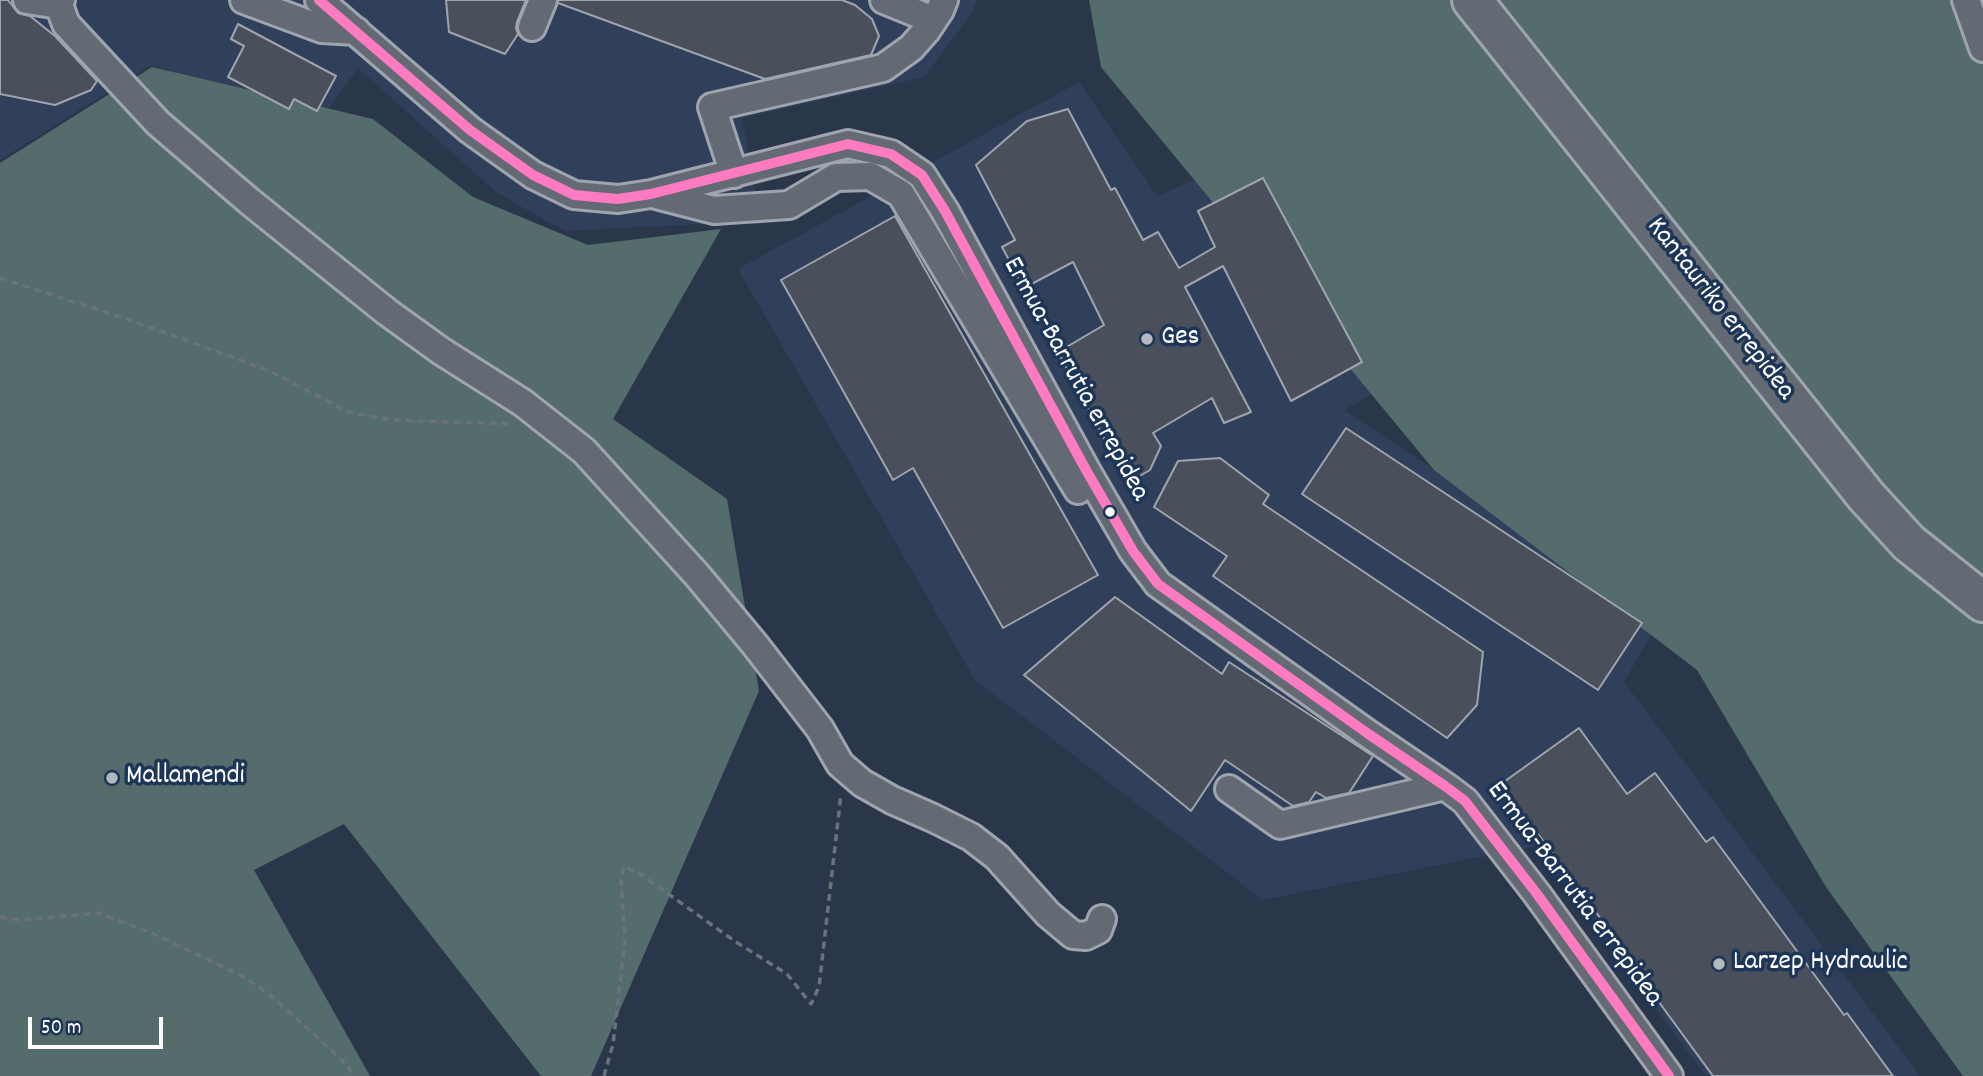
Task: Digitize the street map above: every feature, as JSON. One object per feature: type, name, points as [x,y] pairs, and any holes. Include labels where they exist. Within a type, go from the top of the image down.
[{"type":"highway","name":"Kantauriko errepidea","points":[[1472,0],[1866,496],[1909,543],[1983,602]]},
{"type":"street","points":[[27,0],[60,3],[66,24],[158,123],[249,201],[387,312],[441,351],[523,403],[584,451],[697,575],[820,729],[841,764],[862,783],[971,837],[997,857],[1048,914],[1073,935],[1086,936],[1098,930],[1102,919]]},
{"type":"street","points":[[243,0],[322,29],[356,31]]},
{"type":"street","name":"Ermua-Barrutia errepidea","points":[[319,0],[470,130],[533,175],[574,195],[618,199],[651,194],[848,144],[891,154],[922,176],[945,211],[1086,470],[1133,551],[1158,584],[1465,801],[1529,883],[1670,1076]]},
{"type":"street","points":[[532,27],[542,0]]},
{"type":"street","points":[[734,174],[712,107],[883,68],[911,48],[939,10],[884,0]]},
{"type":"street","points":[[1966,0],[1983,48]]},
{"type":"street","points":[[651,194],[713,210],[789,205],[836,177],[870,176],[901,194],[1120,561],[1133,551]]},
{"type":"street","points":[[1229,789],[1280,825],[1445,786]]},
{"type":"path","points":[[0,278],[256,365],[349,412],[389,421],[551,425]]},
{"type":"path","points":[[604,1076],[612,1044],[625,941],[621,879],[625,866],[787,974],[811,1004],[820,987],[841,792],[841,764]]},
{"type":"path","points":[[0,917],[21,920],[99,913],[155,934],[240,975],[268,992],[340,1058],[355,1076]]},
{"type":"shaded area","points":[[0,0],[977,0],[972,13],[924,77],[742,118],[761,224],[721,223],[565,231],[497,193],[358,68],[321,119],[151,65],[0,160]]},
{"type":"shaded area","points":[[1079,82],[1157,196],[1266,149],[1392,382],[1344,410],[1660,619],[1624,682],[1920,1076],[1706,1076],[1535,846],[1263,900],[975,680],[738,269]]},
{"type":"green space","points":[[1089,0],[1983,0],[1983,1076],[1963,1076],[1826,887],[1697,670],[1434,470],[1101,67]]},
{"type":"green space","points":[[152,67],[373,119],[473,197],[588,245],[721,229],[613,419],[727,499],[759,691],[591,1076],[541,1076],[344,824],[254,870],[370,1076],[0,1076],[0,163]]},
{"type":"building","points":[[0,0],[8,0],[18,13],[30,16],[55,36],[97,81],[91,90],[55,105],[0,94]]},
{"type":"building","points":[[446,0],[526,0],[517,22],[518,34],[505,54],[449,32]]},
{"type":"building","points":[[558,0],[842,0],[855,5],[872,19],[879,36],[871,55],[765,79],[558,3]]},
{"type":"building","points":[[238,24],[336,76],[317,111],[294,99],[289,109],[228,77],[244,46],[231,39]]},
{"type":"building","name":"Ges","points":[[1068,109],[1111,190],[1115,188],[1143,240],[1158,232],[1179,268],[1215,247],[1198,211],[1263,178],[1362,362],[1291,401],[1223,266],[1185,287],[1251,412],[1224,423],[1212,398],[1153,433],[1161,446],[1150,470],[1128,483],[1058,352],[1104,325],[1073,262],[1024,288],[1002,247],[1015,240],[976,165],[1027,121]]},
{"type":"building","points":[[895,216],[1098,575],[1003,628],[913,468],[893,480],[781,280]]},
{"type":"building","points":[[1346,428],[1642,623],[1598,690],[1302,494]]},
{"type":"building","points":[[1220,458],[1269,495],[1263,504],[1483,652],[1477,705],[1447,738],[1213,576],[1227,556],[1154,507],[1178,461]]},
{"type":"building","points":[[1115,597],[1222,674],[1229,662],[1373,756],[1349,793],[1326,798],[1316,792],[1309,802],[1293,806],[1225,760],[1191,811],[1024,675]]},
{"type":"building","points":[[1579,728],[1627,794],[1655,773],[1706,842],[1713,837],[1844,1015],[1847,1013],[1893,1076],[1713,1076],[1501,784]]},
{"type":"transit line","points":[[319,0],[470,130],[533,175],[574,195],[618,199],[651,194],[848,144],[891,154],[922,175],[945,211],[1086,470],[1133,551],[1158,584],[1465,801],[1537,894],[1669,1076]]},
{"type":"place","name":"Ges","points":[[1147,339]]},
{"type":"place","name":"Mallamendi","points":[[112,778]]},
{"type":"place","name":"Larzep Hydraulic","points":[[1719,964]]}]
